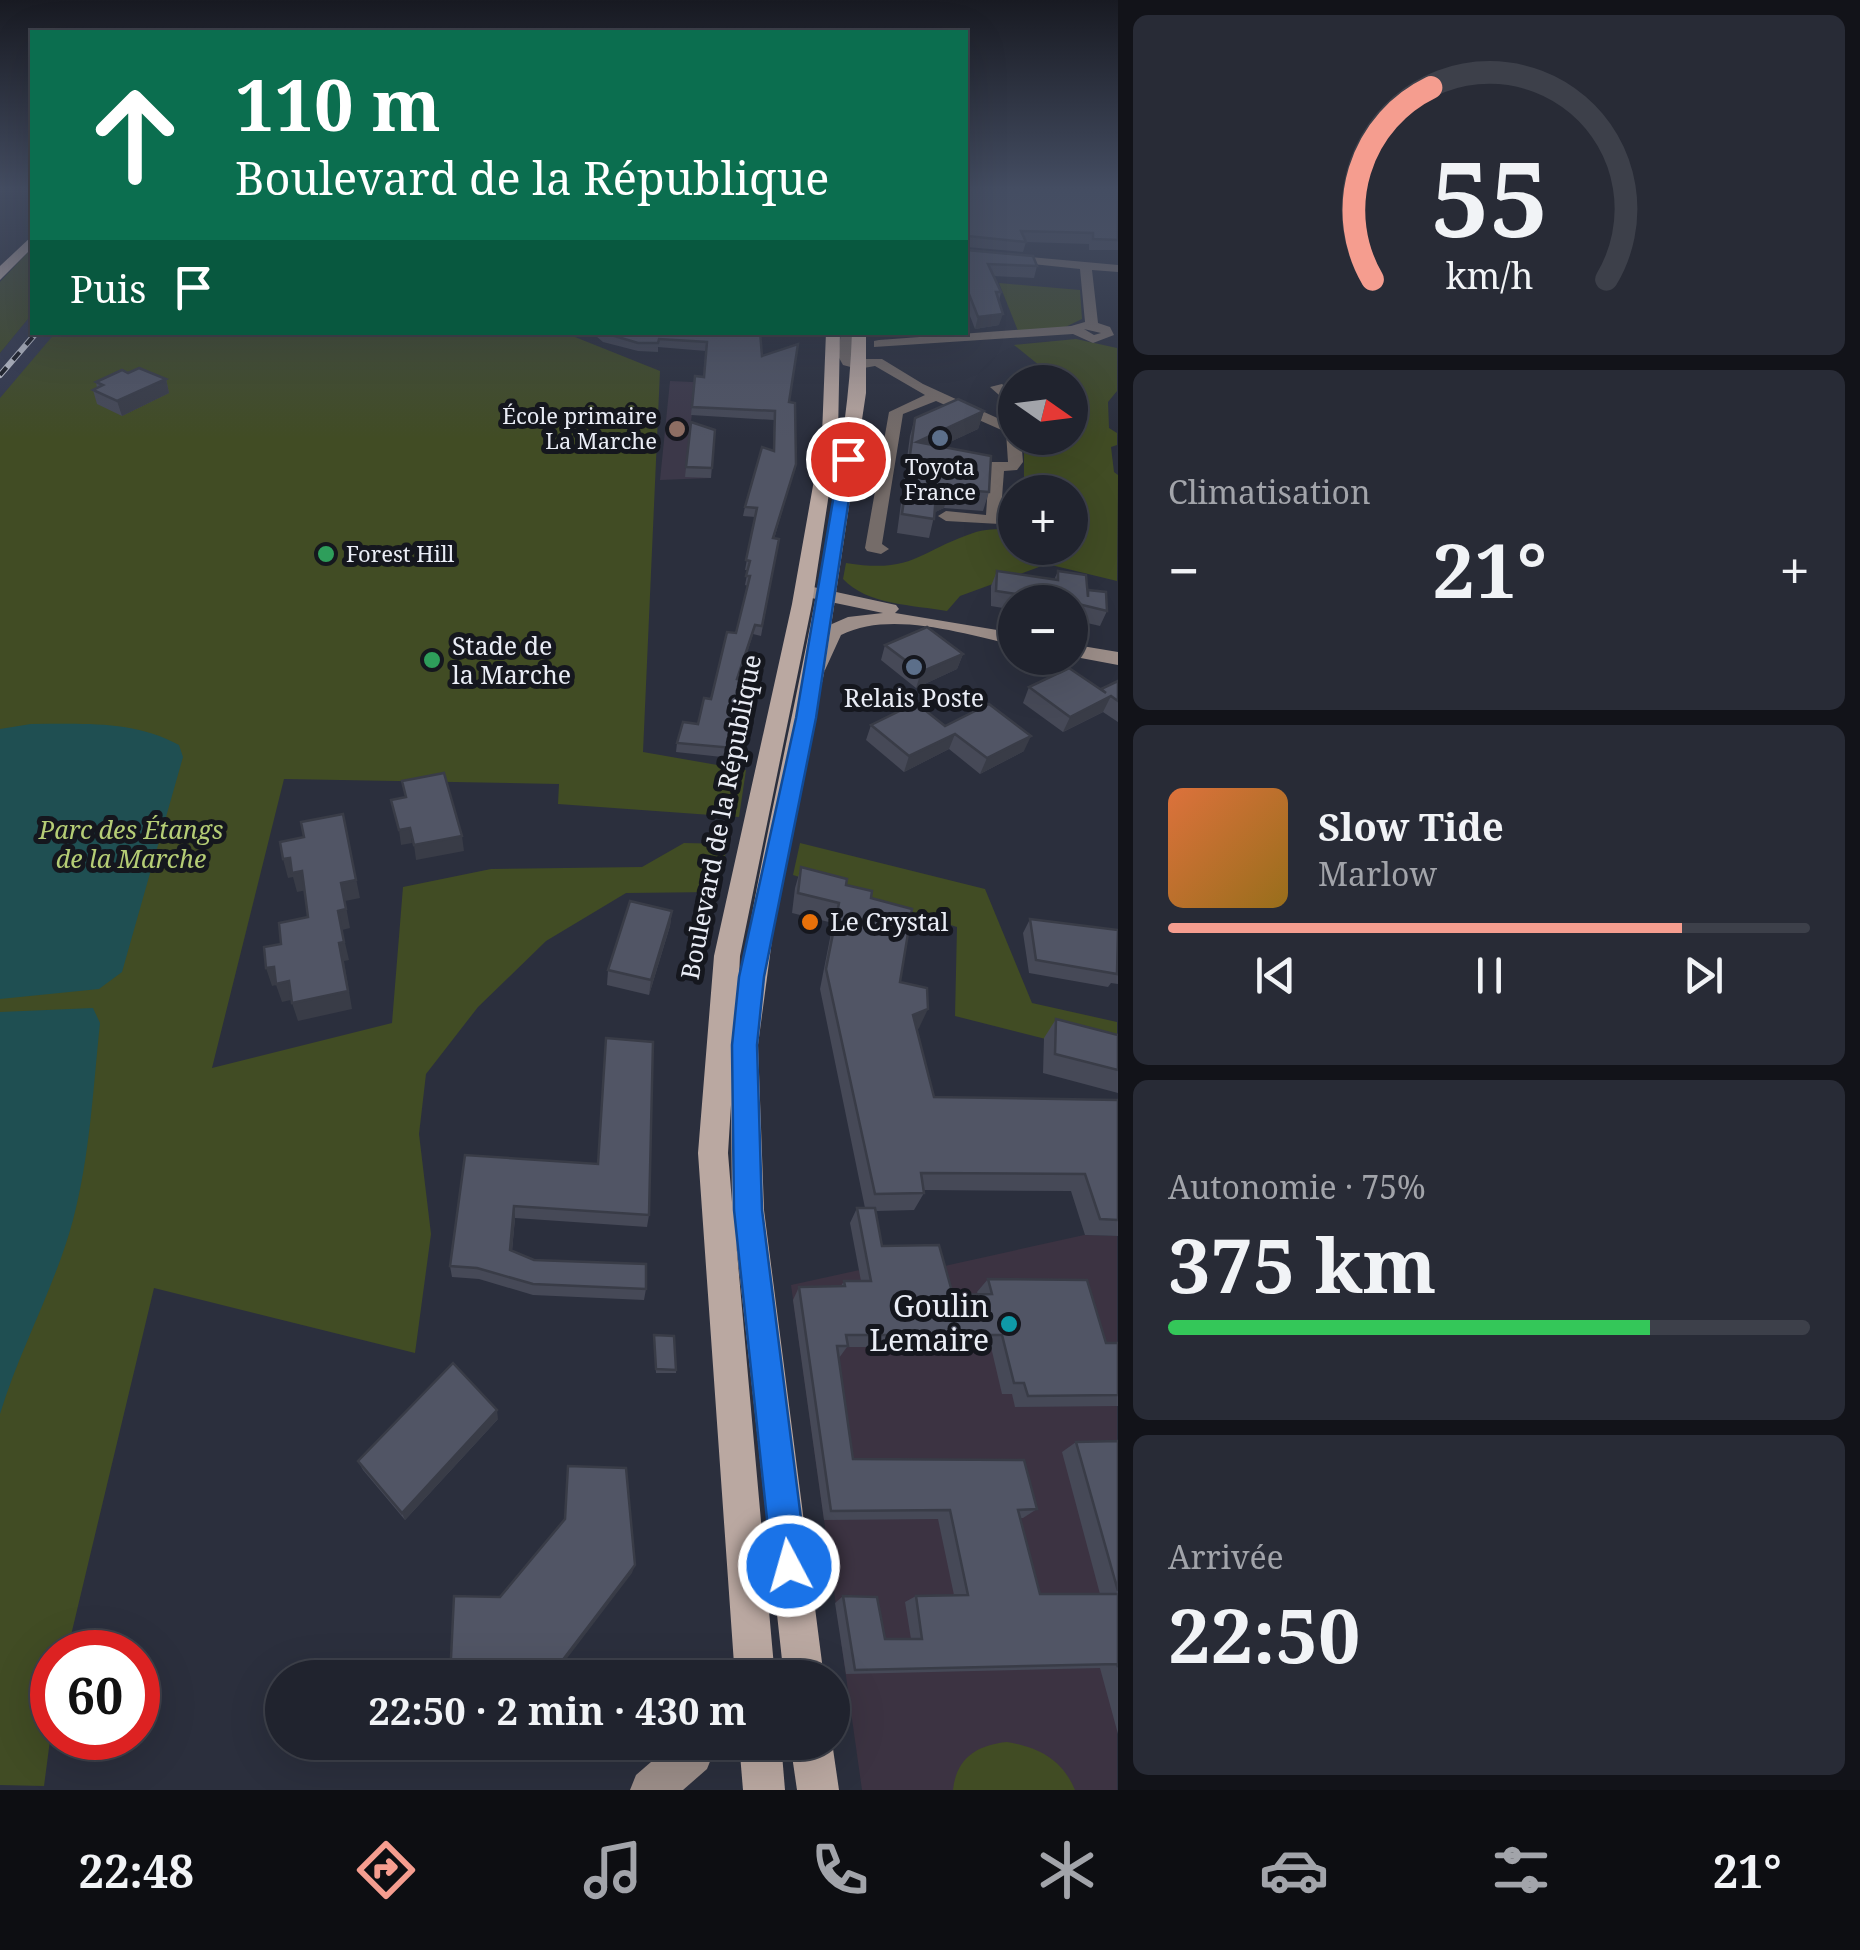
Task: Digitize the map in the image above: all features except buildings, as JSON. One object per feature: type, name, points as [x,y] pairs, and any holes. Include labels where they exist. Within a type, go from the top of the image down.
[{"type":"main road","name":"Boulevard de la République","points":[[802,1660],[748,1210],[744,1082],[752,977],[814,673],[813,604],[830,434],[835,335]]},
{"type":"main road","name":"Boulevard de la République","points":[[754,1660],[713,1152],[727,956],[813,604],[858,393],[853,335]]},
{"type":"main road","points":[[762,1760],[764,1790]]},
{"type":"main road","points":[[814,1760],[818,1790]]},
{"type":"street","points":[[1086,272],[1092,325]]},
{"type":"street","points":[[1077,332],[1092,325],[1108,332],[1103,338]]},
{"type":"street","points":[[857,335],[882,347],[1077,332],[1118,344]]},
{"type":"street","points":[[858,366],[884,358],[882,347]]},
{"type":"street","points":[[877,362],[998,423]]},
{"type":"street","points":[[881,549],[873,548],[896,412],[933,392]]},
{"type":"street","points":[[964,464],[997,469],[1012,466],[1015,455]]},
{"type":"street","points":[[946,516],[994,521],[997,469]]},
{"type":"street","points":[[813,604],[854,620]]},
{"type":"street","points":[[813,604],[998,636]]},
{"type":"street","points":[[814,673],[832,631],[854,620],[888,618],[998,636]]},
{"type":"street","points":[[1088,653],[1118,659]]},
{"type":"street","points":[[652,1790],[693,1762]]},
{"type":"shaded area","points":[[30,316],[30,335],[54,335],[0,400],[0,353]]},
{"type":"shaded area","name":"École primaire La Marche","points":[[670,381],[713,383],[692,414],[688,443],[711,478],[660,480]]},
{"type":"shaded area","points":[[31,724],[126,727],[179,745],[183,757],[122,972],[99,989],[0,999],[0,729]]},
{"type":"shaded area","points":[[93,1008],[100,1023],[79,1196],[57,1269],[0,1414],[0,1012]]},
{"type":"shaded area","points":[[1084,1235],[1117,1236],[1117,1790],[862,1790],[850,1705],[850,1660],[844,1660],[791,1285],[864,1269],[940,1267]]},
{"type":"green space","points":[[10,272],[30,272],[30,316],[0,353],[0,282]]},
{"type":"green space","points":[[999,283],[1080,290],[1082,319],[1059,330],[1018,331]]},
{"type":"green space","name":"Parc des Étangs de la Marche","points":[[53,335],[570,335],[660,371],[643,752],[746,770],[739,817],[558,804],[559,784],[284,779],[212,1068],[392,1023],[403,887],[491,869],[642,867],[684,843],[728,844],[716,892],[626,893],[546,941],[478,1007],[426,1074],[419,1134],[431,1234],[415,1353],[154,1288],[72,1630],[30,1630],[30,1760],[47,1760],[44,1786],[0,1785],[0,398]]},
{"type":"green space","points":[[1076,339],[1117,348],[1117,391],[1108,402],[1109,428],[1117,433],[1117,445],[1111,447],[1114,472],[1118,475],[1117,581],[1051,565],[1088,565],[1088,475],[1024,475],[1024,455],[1088,455],[1088,365],[1039,365],[1014,345]]},
{"type":"green space","points":[[998,529],[998,565],[1044,565],[960,596],[947,611],[878,599],[843,579],[846,563],[902,563],[976,532]]},
{"type":"green space","points":[[800,843],[985,889],[1032,1003],[1117,1022],[1117,1057],[955,1016],[957,927],[793,875]]},
{"type":"green space","points":[[1007,1742],[1048,1756],[1063,1770],[1075,1790],[953,1790],[958,1770],[969,1756],[986,1746]]},
{"type":"railway","points":[[0,375],[34,335]]},
{"type":"place","name":"École primaire La Marche","points":[[677,429]]},
{"type":"place","name":"Toyota France","points":[[940,438]]},
{"type":"place","name":"Forest Hill","points":[[326,554]]},
{"type":"place","name":"Stade de la Marche","points":[[432,660]]},
{"type":"place","name":"Relais Poste","points":[[914,667]]},
{"type":"place","name":"Le Crystal","points":[[810,922]]},
{"type":"place","name":"Goulin Lemaire","points":[[1009,1324]]},
{"type":"route","points":[[789,1566],[748,1210],[743,1133],[744,1045],[748,996],[766,895],[806,718],[848,459]]}]
